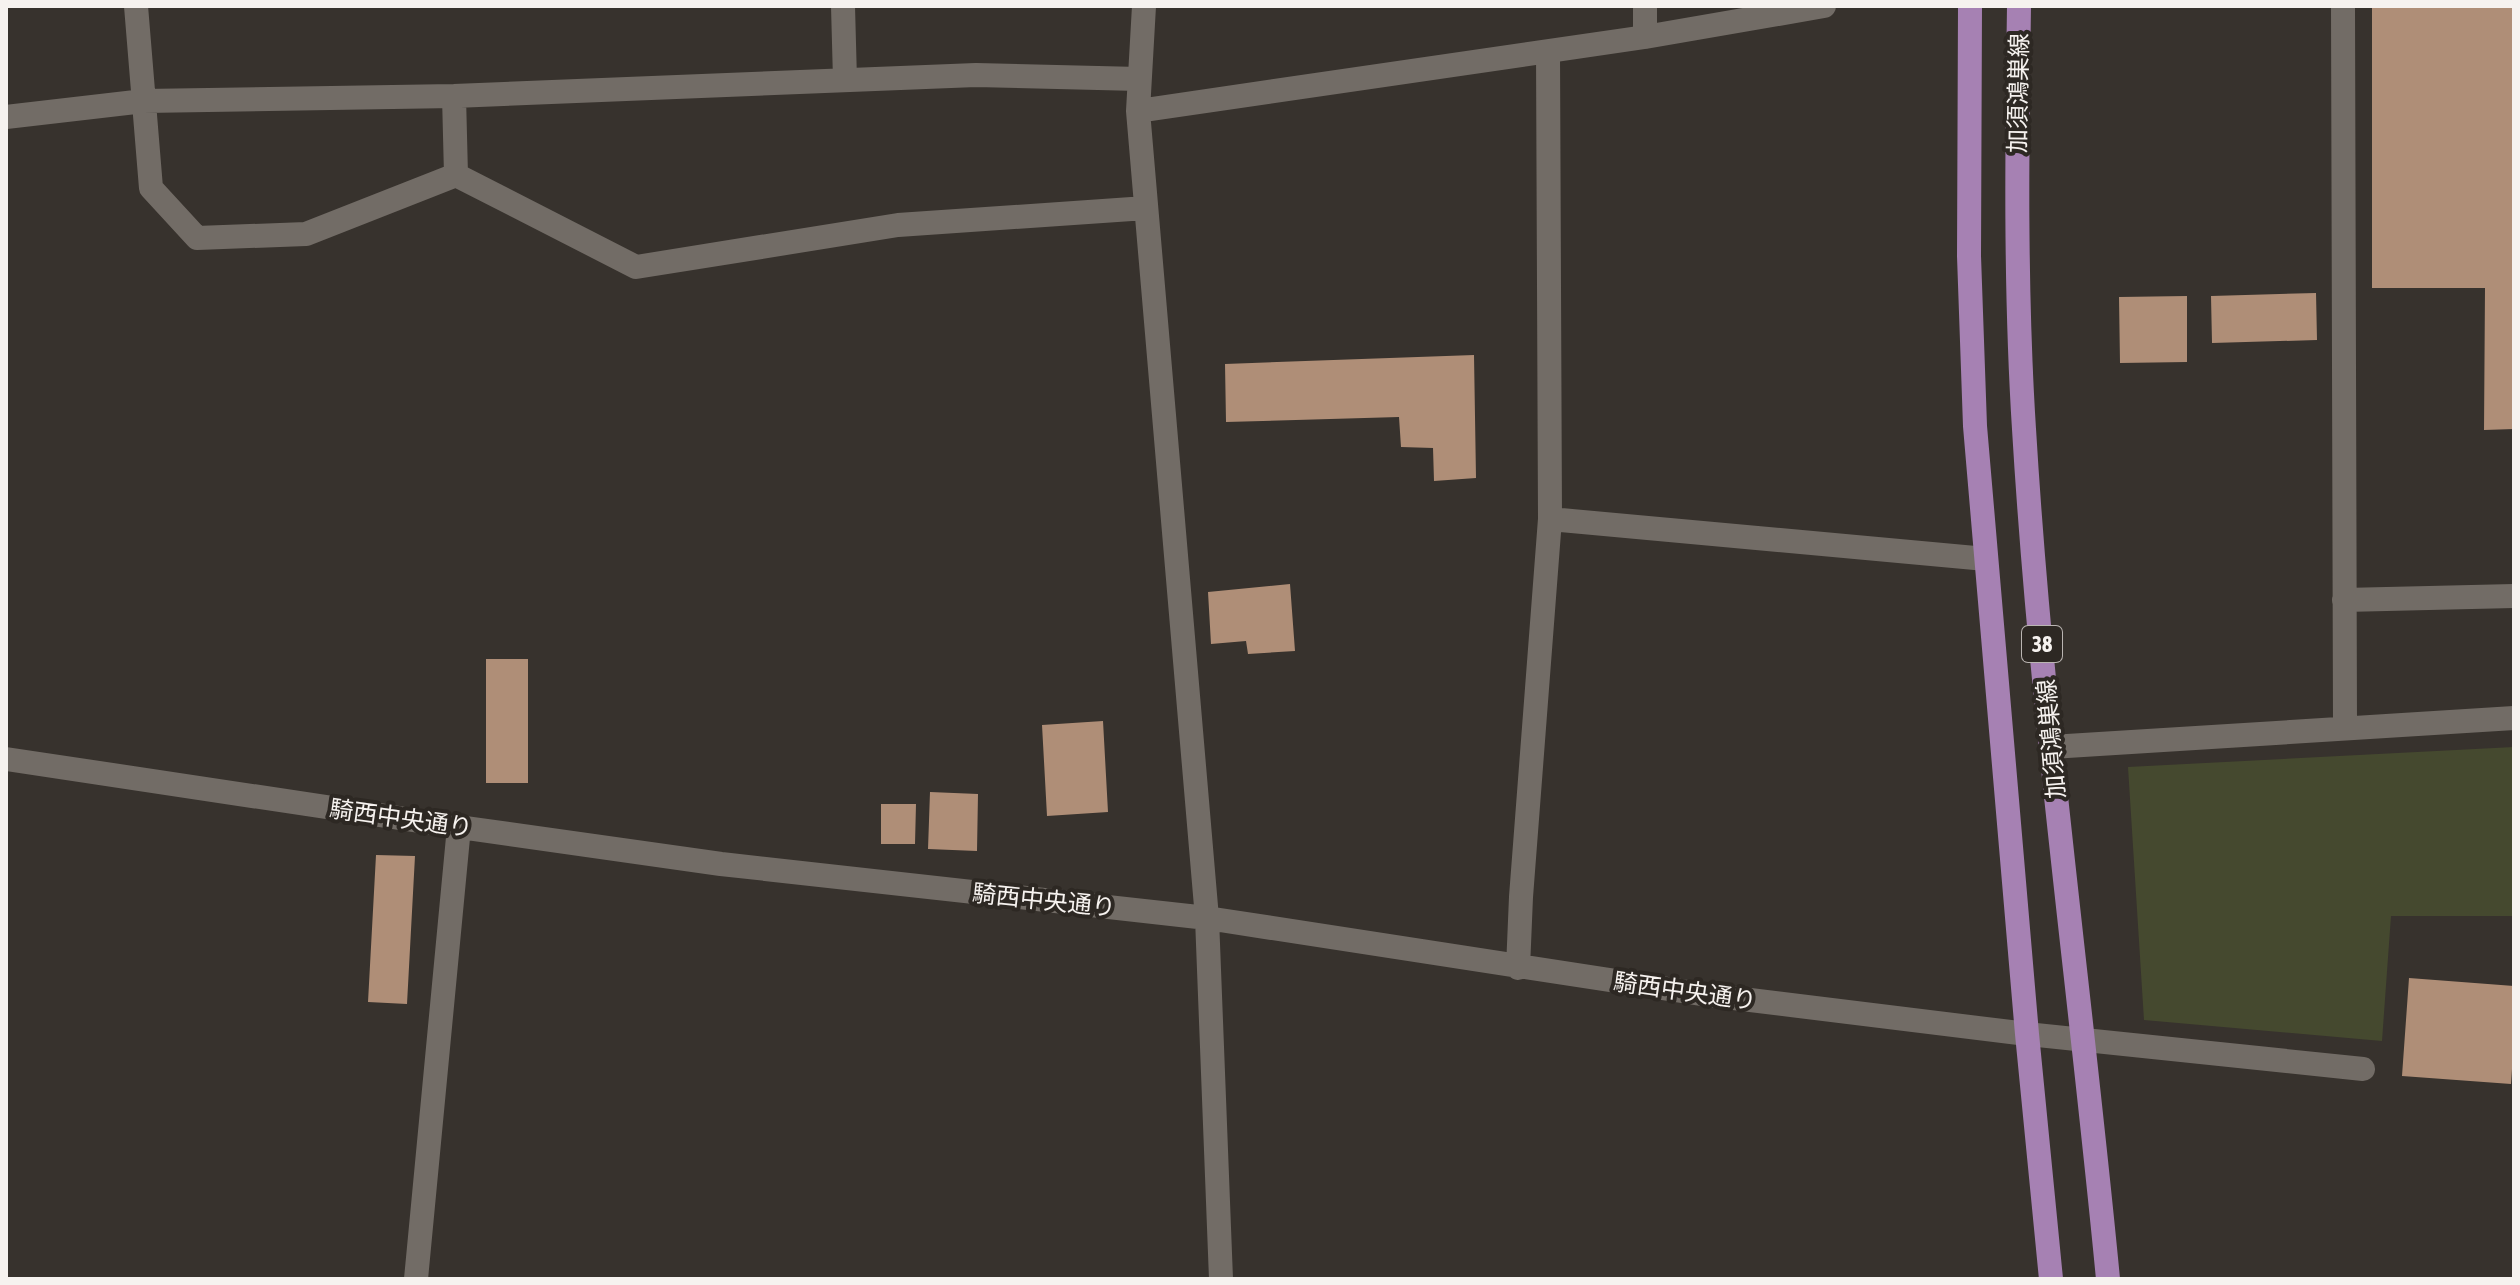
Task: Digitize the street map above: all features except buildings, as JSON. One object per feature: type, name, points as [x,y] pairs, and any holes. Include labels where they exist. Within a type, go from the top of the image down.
[{"type":"main road","name":"加須鴻巣線","points":[[1970,6],[1969,256],[1975,426],[2051,1279]]},
{"type":"main road","name":"加須鴻巣線","points":[[2019,6],[2017,270],[2024,430],[2051,747],[2108,1279]]},
{"type":"street","points":[[136,6],[151,188],[197,238],[306,234],[456,175],[636,267],[898,225],[1146,208]]},
{"type":"street","points":[[843,6],[845,80]]},
{"type":"street","points":[[1144,6],[1138,111],[1207,918],[1221,1279]]},
{"type":"street","points":[[1645,6],[1645,37]]},
{"type":"street","points":[[1138,111],[1548,52],[1824,6]]},
{"type":"street","points":[[2343,6],[2345,727]]},
{"type":"street","points":[[1518,968],[1550,519],[1548,52]]},
{"type":"street","points":[[6,117],[144,101],[454,96],[976,75],[1139,79]]},
{"type":"street","points":[[454,96],[456,175]]},
{"type":"street","points":[[1550,519],[1986,559]]},
{"type":"street","points":[[2344,600],[2514,596]]},
{"type":"street","points":[[2051,747],[2514,718]]},
{"type":"street","name":"騎西中央通り","points":[[6,759],[721,864],[1207,918],[1701,994],[2027,1034],[2363,1069]]},
{"type":"street","points":[[416,1279],[459,827]]},
{"type":"green space","points":[[2514,747],[2514,916],[2391,916],[2382,1041],[2144,1020],[2128,767]]}]
